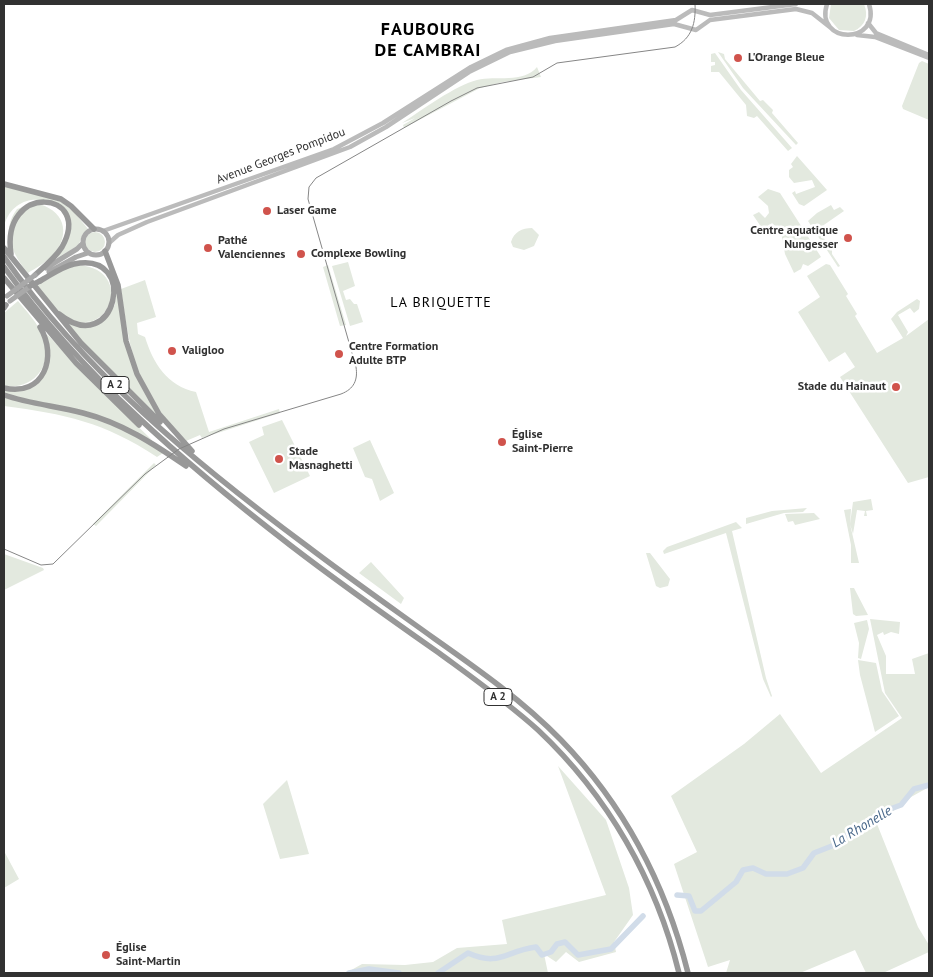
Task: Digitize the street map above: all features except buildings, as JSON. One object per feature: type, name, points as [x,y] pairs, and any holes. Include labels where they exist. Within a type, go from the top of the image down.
[{"type":"highway","points":[[4,184],[61,199],[71,206],[94,229]]},
{"type":"highway","points":[[12,211],[27,202],[43,202],[55,208],[64,221],[66,234],[63,245],[38,279],[30,286]]},
{"type":"highway","points":[[5,227],[7,245],[18,267]]},
{"type":"highway","points":[[4,248],[46,301],[112,376],[243,497]]},
{"type":"highway","points":[[105,251],[118,285],[126,341],[137,374],[159,414],[192,451]]},
{"type":"highway","name":"A 2","points":[[4,257],[50,317],[99,370],[161,429],[243,497],[502,688],[561,740],[599,784],[632,832],[661,890],[690,973]]},
{"type":"highway","points":[[38,279],[68,266],[86,263],[103,270],[114,286],[115,298],[111,309],[100,320],[91,324],[69,321],[46,301]]},
{"type":"highway","name":"A 2","points":[[4,267],[49,324],[99,380],[163,442],[228,497],[322,569],[496,695],[562,755],[606,809],[635,857],[659,909],[679,973]]},
{"type":"highway","points":[[4,278],[32,314],[115,403],[188,468]]},
{"type":"highway","points":[[4,388],[18,389],[30,385],[40,377],[47,366],[48,343],[32,314]]},
{"type":"highway","points":[[4,395],[80,412],[112,422],[148,441],[228,497]]},
{"type":"main road","name":"Avenue Georges Pompidou","points":[[103,232],[348,142],[496,56],[544,40],[673,21],[684,17],[692,10],[715,15],[796,4]]},
{"type":"main road","points":[[827,4],[825,16],[831,28]]},
{"type":"main road","points":[[853,35],[862,31],[868,23],[870,4]]},
{"type":"main road","name":"Avenue Georges Pompidou","points":[[496,56],[555,41],[673,25],[685,26],[695,30],[704,23],[715,19],[796,8],[812,13],[842,35],[875,37],[929,57]]},
{"type":"main road","points":[[702,13],[704,23]]},
{"type":"main road","points":[[684,17],[685,26]]},
{"type":"main road","points":[[868,23],[876,33],[929,57]]},
{"type":"main road","name":"Avenue Georges Pompidou","points":[[109,243],[118,235],[172,213],[350,147],[386,127],[481,64]]},
{"type":"main road","points":[[172,213],[176,208],[206,195]]},
{"type":"main road","points":[[118,235],[166,212],[171,207]]},
{"type":"main road","points":[[6,303],[75,250],[82,242],[85,234],[94,229],[103,232],[109,243],[105,251],[98,255],[89,253],[76,257],[38,279]]},
{"type":"main road","points":[[82,242],[89,253]]},
{"type":"main road","points":[[6,303],[30,286]]},
{"type":"shaded area","points":[[831,4],[864,4],[865,20],[854,31],[839,30],[829,18]]},
{"type":"shaded area","points":[[718,52],[724,54],[725,59],[760,101],[763,100],[773,110],[772,113],[798,143],[796,145],[743,88]]},
{"type":"shaded area","points":[[715,53],[741,90],[792,148],[788,151],[757,116],[754,118],[747,116],[746,105],[719,72],[711,72],[711,66],[715,65],[715,62],[711,62],[711,54]]},
{"type":"shaded area","points":[[922,61],[929,64],[929,120],[903,109],[902,106],[919,63]]},
{"type":"shaded area","points":[[537,67],[541,77],[503,82],[480,88],[404,128],[403,125],[415,118],[402,123],[459,87],[477,80],[524,76]]},
{"type":"shaded area","points":[[797,156],[827,190],[804,206],[799,204],[792,193],[795,191],[796,194],[815,187],[812,180],[794,183],[789,177],[789,170],[793,167],[791,164]]},
{"type":"shaded area","points":[[4,185],[60,201],[74,212],[88,229],[83,234],[78,246],[55,259],[64,244],[67,234],[67,222],[62,212],[53,204],[43,200],[31,200],[20,204],[10,213],[4,226]]},
{"type":"shaded area","points":[[768,189],[780,193],[821,257],[808,266],[803,264],[801,269],[794,273],[785,254],[781,232],[772,223],[768,227],[769,233],[766,234],[753,215],[759,212],[765,218],[769,213],[768,206],[758,197]]},
{"type":"shaded area","points":[[35,203],[53,211],[62,223],[63,230],[59,247],[53,255],[28,273],[13,251],[10,243],[9,226],[17,209]]},
{"type":"shaded area","points":[[831,205],[834,210],[840,207],[844,211],[818,229],[832,250],[832,254],[840,266],[838,267],[808,221]]},
{"type":"shaded area","points":[[532,228],[539,235],[534,246],[524,250],[513,247],[511,242],[516,233]]},
{"type":"shaded area","points":[[95,232],[102,235],[105,242],[102,249],[95,252],[88,249],[85,242],[88,235]]},
{"type":"shaded area","points":[[348,262],[355,286],[343,291],[346,300],[350,299],[354,304],[357,304],[363,322],[350,326],[332,266]]},
{"type":"shaded area","points":[[826,264],[830,265],[848,294],[846,296],[857,314],[855,316],[877,353],[903,338],[891,319],[897,312],[917,299],[920,301],[919,309],[914,313],[910,308],[898,315],[908,332],[906,336],[929,319],[929,477],[908,483],[840,377],[855,367],[845,352],[829,362],[798,312],[820,297],[807,276]]},
{"type":"shaded area","points":[[78,265],[96,270],[107,279],[111,291],[109,304],[102,315],[91,321],[77,321],[61,313],[37,286],[63,270]]},
{"type":"shaded area","points":[[328,265],[346,325],[340,326],[323,267]]},
{"type":"shaded area","points":[[145,280],[156,317],[137,323],[138,334],[145,337],[152,356],[169,379],[177,385],[196,392],[209,432],[279,409],[280,413],[202,438],[200,435],[186,441],[164,417],[149,395],[136,366],[132,351],[121,289]]},
{"type":"shaded area","points":[[116,291],[127,349],[162,420],[92,352],[65,321],[74,324],[104,319],[115,305]]},
{"type":"shaded area","points":[[18,301],[41,332],[46,348],[46,357],[43,366],[32,380],[24,384],[4,386],[4,313]]},
{"type":"shaded area","points":[[47,334],[97,387],[152,440],[117,423],[4,394],[4,389],[34,384],[50,359]]},
{"type":"shaded area","points":[[4,397],[97,419],[126,432],[163,453],[157,457],[119,435],[84,421],[46,412],[4,406]]},
{"type":"shaded area","name":"Stade Masnaghetti","points":[[282,420],[310,476],[274,493],[249,442],[264,435],[262,427]]},
{"type":"shaded area","points":[[370,440],[394,493],[380,501],[372,479],[365,477],[353,448]]},
{"type":"shaded area","points":[[154,463],[156,465],[96,526],[93,524]]},
{"type":"shaded area","points":[[871,499],[873,510],[866,511],[867,516],[864,516],[865,511],[857,510],[853,534],[850,524],[853,502]]},
{"type":"shaded area","points":[[807,508],[803,512],[784,513],[746,524],[746,518],[772,511]]},
{"type":"shaded area","points":[[851,509],[850,524],[859,563],[851,563],[851,545],[844,510]]},
{"type":"shaded area","points":[[814,513],[820,519],[795,525],[793,521],[788,522],[785,514]]},
{"type":"shaded area","points":[[736,522],[742,528],[732,531],[771,697],[763,679],[726,533],[664,554],[663,551],[667,547]]},
{"type":"shaded area","points":[[646,553],[650,553],[670,579],[668,586],[660,588],[656,586]]},
{"type":"shaded area","points":[[4,554],[43,568],[44,570],[4,590]]},
{"type":"shaded area","points":[[371,562],[404,598],[401,604],[359,573]]},
{"type":"shaded area","points":[[850,588],[854,588],[868,615],[856,616],[853,614]]},
{"type":"shaded area","points":[[870,619],[900,622],[899,634],[891,632],[884,635],[883,632],[877,635],[886,656],[886,674],[915,674],[912,659],[929,653],[929,787],[911,797],[877,824],[918,927],[929,945],[929,952],[883,973],[866,973],[855,950],[800,973],[726,973],[730,960],[708,967],[674,864],[697,852],[671,796],[744,744],[780,714],[821,773],[902,718],[885,693]]},
{"type":"shaded area","points":[[867,620],[869,629],[861,659],[858,658],[859,643],[854,623]]},
{"type":"shaded area","points":[[858,660],[876,663],[882,691],[899,716],[875,732],[860,675]]},
{"type":"shaded area","points":[[558,766],[606,820],[629,888],[633,915],[614,942],[616,952],[579,962],[566,952],[556,962],[544,954],[548,973],[346,973],[362,964],[405,965],[433,962],[457,948],[507,944],[502,920],[606,895]]},
{"type":"shaded area","points":[[287,780],[309,854],[280,859],[263,804]]},
{"type":"shaded area","points":[[4,851],[19,879],[4,888]]},
{"type":"waterway","name":"La Rhonelle","points":[[677,895],[689,896],[695,911],[701,911],[736,882],[743,870],[753,868],[766,874],[787,874],[803,868],[814,853],[837,844],[854,829],[871,822],[882,812],[901,805],[914,789],[929,785]]},
{"type":"waterway","name":"La Rhonelle","points":[[438,973],[468,953],[488,959],[536,947],[542,955],[551,952],[557,944],[565,942],[578,955],[611,949],[643,916]]},
{"type":"waterway","name":"La Rhonelle","points":[[349,973],[369,969],[399,973]]},
{"type":"tram line","points":[[4,549],[41,565],[53,564],[145,474],[179,449],[224,429],[341,394],[352,387],[356,380],[356,367],[308,199],[309,187],[316,178],[477,88],[533,77],[557,63],[675,47],[685,39],[692,29],[695,17],[695,4]]},
{"type":"place","name":"L'Orange Bleue","points":[[738,58]]},
{"type":"place","name":"Laser Game","points":[[267,211]]},
{"type":"place","name":"Centre aquatique Nungesser","points":[[848,238]]},
{"type":"place","name":"Pathé Valenciennes","points":[[208,248]]},
{"type":"place","name":"Complexe Bowling","points":[[301,254]]},
{"type":"place","name":"Valigloo","points":[[172,351]]},
{"type":"place","name":"Centre Formation Adulte BTP","points":[[339,354]]},
{"type":"place","name":"Stade du Hainaut","points":[[896,387]]},
{"type":"place","name":"Église Saint-Pierre","points":[[502,442]]},
{"type":"place","name":"Stade Masnaghetti","points":[[279,459]]},
{"type":"place","name":"Église Saint-Martin","points":[[106,955]]},
{"type":"district","name":"FAUBOURG DE CAMBRAI","points":[[428,40]]},
{"type":"district","name":"LA BRIQUETTE","points":[[441,303]]}]
